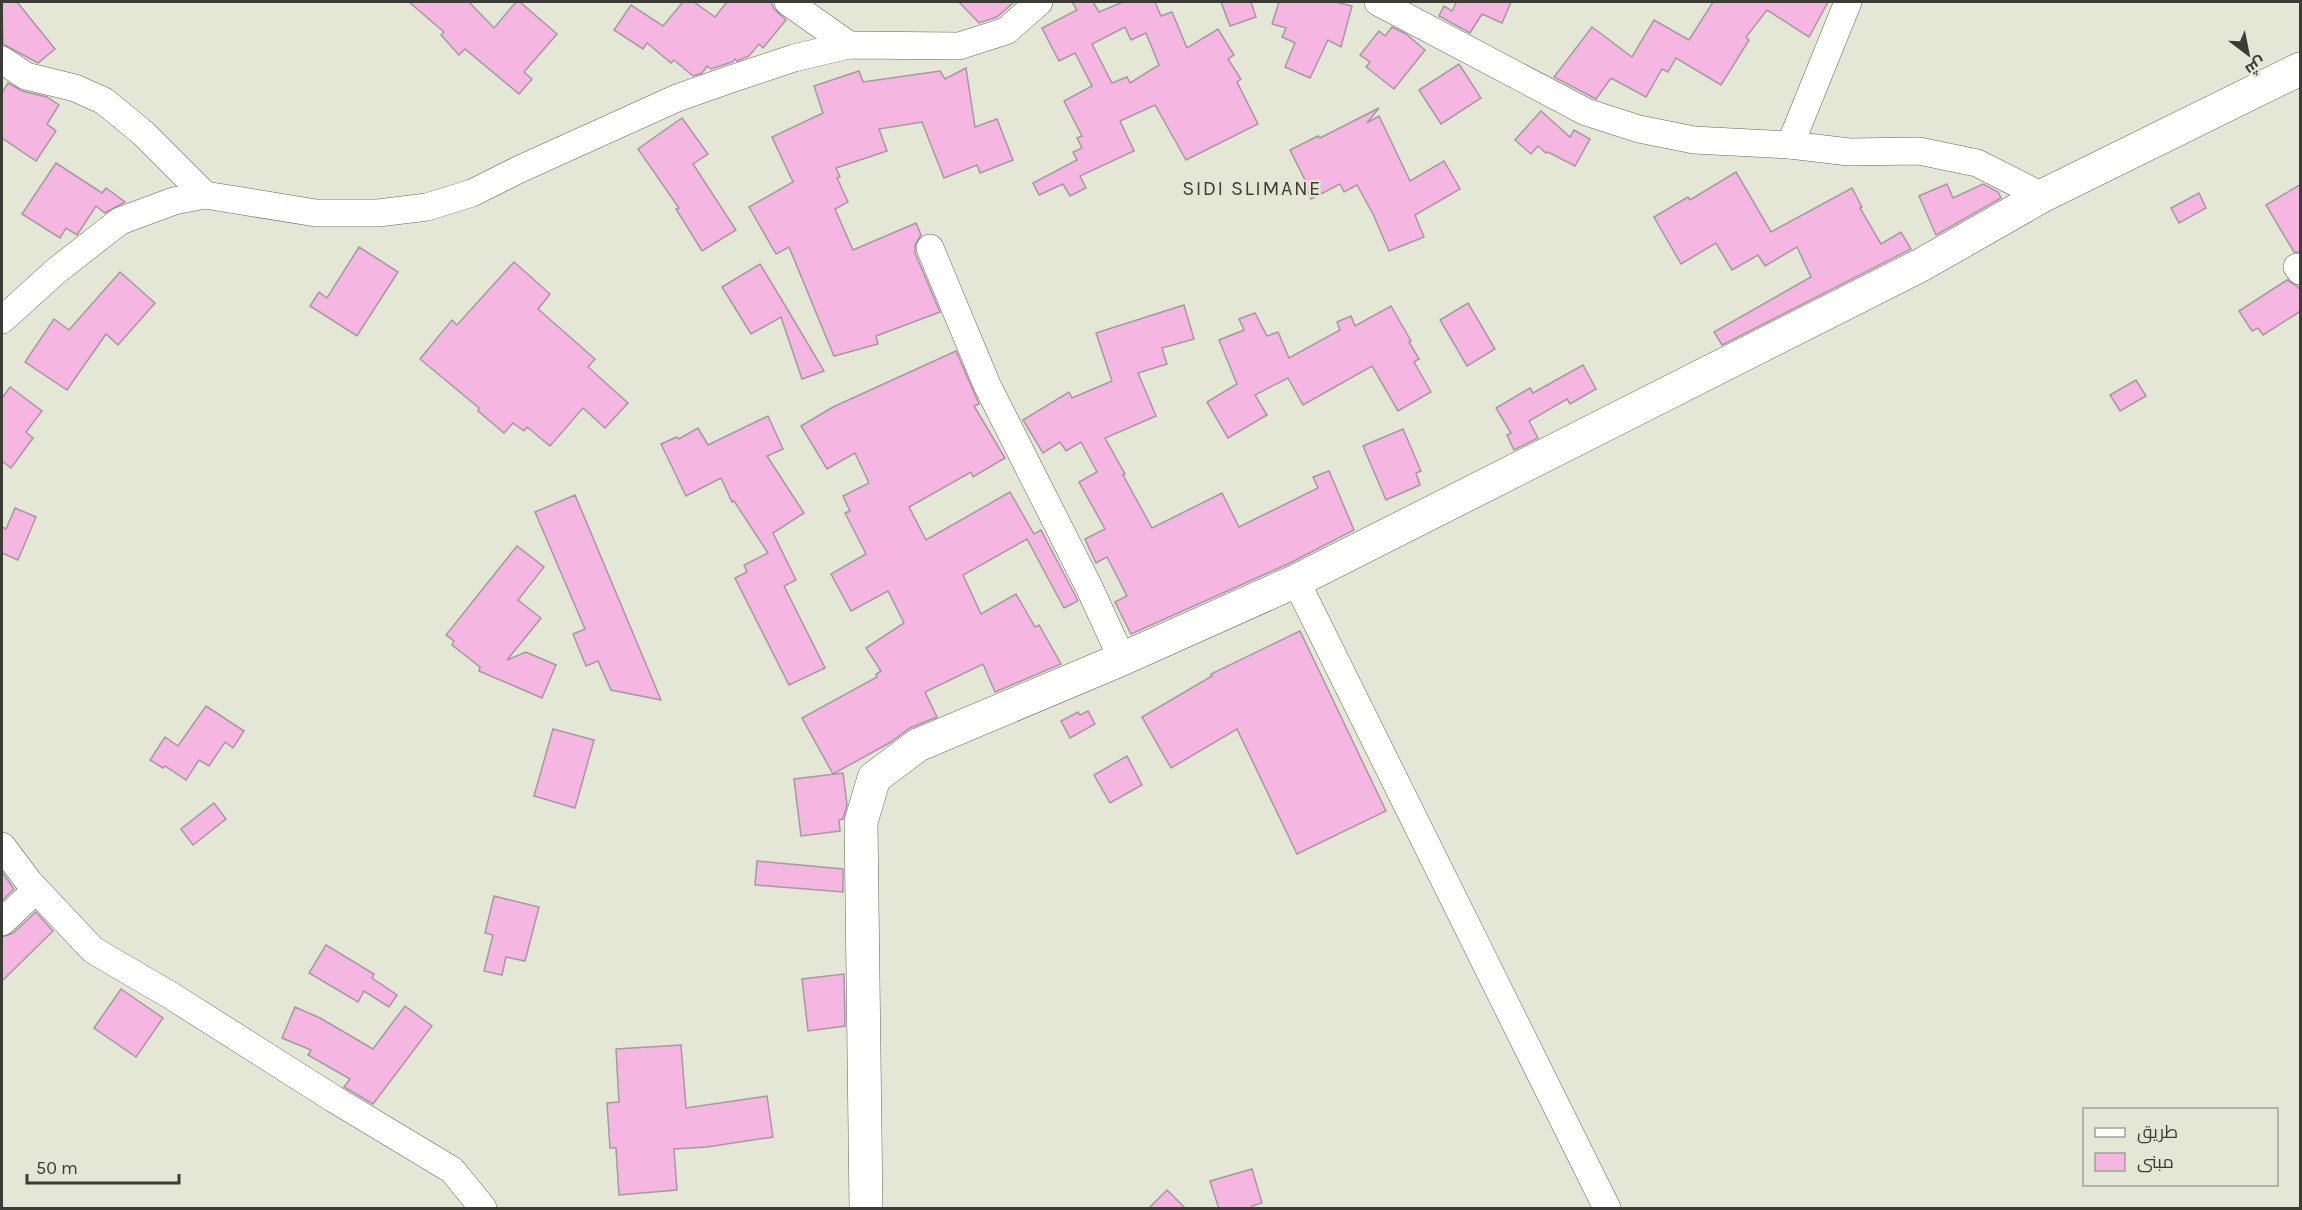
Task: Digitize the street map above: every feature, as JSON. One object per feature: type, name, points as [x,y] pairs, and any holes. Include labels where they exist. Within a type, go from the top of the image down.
[{"type":"main road","points":[[866,1209],[861,822],[874,778],[918,745],[1122,659],[1296,581],[1921,265],[2042,196],[2301,69]]},
{"type":"street","points":[[788,2],[849,45]]},
{"type":"street","points":[[2,320],[56,271],[120,221],[174,201],[205,195],[316,213],[378,213],[427,207],[472,193],[676,98],[794,58],[849,45],[958,46],[1006,30],[1039,2]]},
{"type":"street","points":[[1378,2],[1586,112],[1639,129],[1694,140],[1790,145],[1850,152],[1919,151],[1977,163],[2042,196]]},
{"type":"street","points":[[1790,145],[1848,2]]},
{"type":"street","points":[[2,60],[26,76],[75,88],[104,101],[143,133],[205,195]]},
{"type":"street","points":[[930,248],[987,386],[1089,587],[1122,659]]},
{"type":"street","points":[[1296,581],[1607,1209]]},
{"type":"street","points":[[2,846],[36,890],[93,950],[170,995],[334,1099],[452,1170],[483,1209]]},
{"type":"street","points":[[2,922],[36,890]]},
{"type":"building","points":[[2,2],[17,2],[55,49],[38,63],[3,44]]},
{"type":"building","points":[[409,2],[469,2],[494,28],[516,2],[520,2],[557,34],[524,72],[532,79],[519,94],[465,49],[459,55],[441,35],[444,32]]},
{"type":"building","points":[[683,2],[694,2],[715,17],[727,2],[771,2],[774,9],[786,20],[763,48],[759,44],[749,56],[711,69],[707,66],[702,73],[693,76],[674,60],[671,63],[647,43],[643,49],[614,30],[631,5],[663,26]]},
{"type":"building","points":[[959,2],[1014,2],[997,17],[979,23]]},
{"type":"building","points":[[1072,2],[1093,2],[1099,12],[1123,2],[1155,2],[1161,16],[1172,12],[1187,48],[1218,29],[1234,55],[1228,59],[1241,79],[1237,82],[1258,124],[1186,160],[1155,105],[1120,121],[1134,151],[1080,176],[1086,188],[1070,196],[1063,184],[1039,195],[1033,183],[1077,160],[1073,152],[1082,148],[1077,138],[1082,136],[1064,101],[1092,86],[1075,53],[1059,61],[1042,28],[1077,10]],"holes":[[[1125,27],[1131,40],[1146,33],[1159,65],[1130,83],[1127,77],[1112,83],[1092,44]]]},
{"type":"building","points":[[1221,2],[1251,2],[1256,17],[1230,26]]},
{"type":"building","points":[[1279,2],[1335,2],[1352,6],[1341,47],[1328,40],[1310,78],[1285,67],[1295,43],[1282,37],[1286,28],[1272,24]]},
{"type":"building","points":[[1453,2],[1511,2],[1502,23],[1482,14],[1470,33],[1439,16],[1444,6],[1452,11],[1456,3]]},
{"type":"building","points":[[1713,2],[1828,2],[1809,37],[1767,10],[1746,37],[1749,40],[1721,85],[1676,58],[1668,72],[1662,69],[1646,97],[1611,78],[1596,99],[1554,77],[1592,27],[1632,57],[1654,20],[1689,40]]},
{"type":"building","points":[[1392,27],[1406,34],[1425,50],[1394,89],[1366,67],[1370,62],[1360,55],[1379,31],[1385,36]]},
{"type":"building","points":[[1459,64],[1481,98],[1441,124],[1419,90]]},
{"type":"building","points":[[966,68],[975,127],[997,119],[1013,160],[980,173],[977,165],[944,178],[922,122],[879,129],[887,151],[836,168],[840,177],[837,178],[848,202],[835,209],[853,250],[916,223],[921,235],[915,245],[915,253],[940,312],[876,336],[878,344],[834,356],[789,247],[776,254],[749,207],[793,182],[772,137],[823,113],[814,86],[859,71],[863,82],[940,71],[945,79]]},
{"type":"building","points":[[8,83],[22,91],[47,97],[59,105],[47,124],[56,131],[36,161],[2,138],[2,93]]},
{"type":"building","points":[[1379,108],[1367,123],[1379,116],[1410,181],[1444,161],[1460,189],[1415,215],[1424,237],[1389,251],[1357,185],[1344,192],[1340,184],[1311,199],[1304,183],[1306,182],[1290,150],[1318,136],[1320,138]]},
{"type":"building","points":[[1541,111],[1570,137],[1574,130],[1590,139],[1575,166],[1546,153],[1538,146],[1531,154],[1515,140]]},
{"type":"building","points":[[682,118],[708,154],[693,164],[736,230],[702,251],[676,209],[679,208],[638,149]]},
{"type":"building","points":[[56,163],[102,193],[106,188],[125,202],[105,213],[96,206],[77,235],[66,228],[60,238],[22,214]]},
{"type":"building","points":[[1736,172],[1771,232],[1852,188],[1862,207],[1860,208],[1881,244],[1901,232],[1911,249],[1722,345],[1714,332],[1811,277],[1797,247],[1765,266],[1758,255],[1732,270],[1716,243],[1681,264],[1654,217],[1688,197],[1690,200]]},
{"type":"building","points":[[1947,184],[1953,198],[1983,184],[1998,192],[2001,198],[1936,235],[1919,196]]},
{"type":"building","points":[[2301,184],[2301,252],[2294,252],[2266,205]]},
{"type":"building","points":[[2199,193],[2206,208],[2179,223],[2171,208]]},
{"type":"building","points":[[359,247],[398,272],[357,336],[310,306],[319,292],[327,298]]},
{"type":"building","points":[[514,262],[550,294],[538,309],[595,359],[588,367],[628,403],[605,428],[583,408],[550,446],[527,427],[524,431],[513,423],[504,433],[478,411],[479,408],[420,359],[452,320],[457,325]]},
{"type":"building","points":[[760,264],[824,371],[802,379],[781,317],[751,334],[722,287]]},
{"type":"building","points":[[120,272],[155,303],[118,345],[106,334],[67,390],[25,362],[54,319],[69,330]]},
{"type":"building","points":[[2287,280],[2301,291],[2301,311],[2263,335],[2258,328],[2252,331],[2239,311]]},
{"type":"building","points":[[1468,303],[1495,349],[1467,366],[1440,320]]},
{"type":"building","points":[[1184,305],[1194,339],[1162,348],[1167,364],[1138,373],[1156,416],[1105,438],[1152,528],[1222,493],[1239,527],[1318,488],[1313,477],[1329,471],[1354,530],[1288,564],[1131,634],[1115,602],[1127,596],[1107,557],[1096,563],[1085,539],[1105,529],[1079,482],[1097,472],[1081,442],[1066,451],[1060,442],[1043,453],[1023,420],[1069,392],[1072,398],[1112,381],[1096,333]]},
{"type":"building","points":[[1391,306],[1411,341],[1409,342],[1419,359],[1414,362],[1431,392],[1398,411],[1372,366],[1303,405],[1288,378],[1255,395],[1267,415],[1228,438],[1207,402],[1237,384],[1219,340],[1244,330],[1239,319],[1255,313],[1267,336],[1278,332],[1289,358],[1340,330],[1337,322],[1351,316],[1355,326]]},
{"type":"building","points":[[956,351],[979,404],[974,406],[1005,458],[973,477],[971,472],[909,507],[926,540],[1010,492],[1034,534],[1041,530],[1078,601],[1064,608],[1027,539],[963,575],[981,614],[1016,594],[1035,627],[1039,625],[1061,664],[995,692],[983,664],[925,692],[937,717],[910,728],[891,742],[833,774],[802,718],[877,677],[876,674],[881,671],[866,648],[904,623],[888,591],[851,611],[831,574],[866,554],[845,513],[850,511],[843,496],[869,483],[855,453],[827,469],[801,426],[833,407]]},
{"type":"building","points":[[1583,365],[1596,389],[1570,404],[1567,399],[1529,421],[1538,438],[1514,450],[1507,435],[1511,433],[1496,408],[1530,388],[1533,393]]},
{"type":"building","points":[[2136,380],[2146,396],[2120,411],[2110,395]]},
{"type":"building","points":[[10,387],[42,411],[26,432],[33,438],[11,468],[2,461],[2,398]]},
{"type":"building","points":[[768,416],[783,449],[767,456],[804,513],[773,533],[796,580],[784,586],[825,668],[789,685],[735,578],[747,572],[744,565],[768,553],[734,501],[732,502],[721,478],[686,496],[661,444],[677,437],[679,439],[698,428],[708,445]]},
{"type":"building","points":[[1403,429],[1421,471],[1416,473],[1420,485],[1386,500],[1363,446]]},
{"type":"building","points":[[575,495],[661,700],[611,690],[598,661],[586,666],[573,634],[585,629],[535,512]]},
{"type":"building","points":[[15,508],[36,517],[18,560],[2,553],[2,527],[6,529]]},
{"type":"building","points":[[517,546],[544,567],[518,600],[541,618],[507,660],[526,652],[556,665],[542,698],[479,671],[480,667],[452,645],[454,641],[446,635]]},
{"type":"building","points":[[1300,631],[1386,811],[1297,854],[1237,729],[1171,768],[1142,717],[1212,676],[1211,674]]},
{"type":"building","points":[[206,706],[244,731],[233,748],[225,742],[209,766],[199,760],[186,780],[165,766],[163,768],[150,760],[165,737],[178,746]]},
{"type":"building","points":[[1088,711],[1095,724],[1070,738],[1061,721],[1078,712],[1080,715]]},
{"type":"building","points":[[553,729],[594,740],[575,808],[534,796]]},
{"type":"building","points":[[1127,756],[1142,785],[1110,803],[1094,775]]},
{"type":"building","points":[[843,773],[847,805],[843,819],[839,820],[840,831],[801,836],[794,779]]},
{"type":"building","points":[[214,803],[226,819],[193,845],[181,829]]},
{"type":"building","points":[[757,861],[843,869],[843,892],[755,885]]},
{"type":"building","points":[[2,872],[14,889],[2,901]]},
{"type":"building","points":[[494,896],[539,907],[525,961],[506,957],[502,975],[484,971],[493,935],[485,933]]},
{"type":"building","points":[[36,912],[53,931],[2,981],[2,937],[13,933]]},
{"type":"building","points":[[326,945],[374,974],[372,978],[397,995],[389,1007],[364,991],[358,1002],[309,973]]},
{"type":"building","points":[[844,974],[845,1026],[808,1031],[802,979]]},
{"type":"building","points":[[121,989],[163,1018],[136,1057],[94,1028]]},
{"type":"building","points":[[405,1006],[432,1026],[373,1104],[344,1087],[350,1079],[308,1055],[311,1050],[282,1038],[295,1007],[320,1018],[373,1049]]},
{"type":"building","points":[[681,1045],[686,1108],[767,1096],[773,1137],[707,1147],[674,1149],[677,1190],[619,1195],[616,1148],[610,1148],[607,1103],[619,1102],[616,1049]]},
{"type":"building","points":[[1252,1169],[1262,1203],[1252,1206],[1253,1209],[1219,1209],[1210,1181]]},
{"type":"building","points":[[1167,1190],[1186,1209],[1148,1209]]},
{"type":"district","name":"SIDI SLIMANE","points":[[1252,188]]}]
